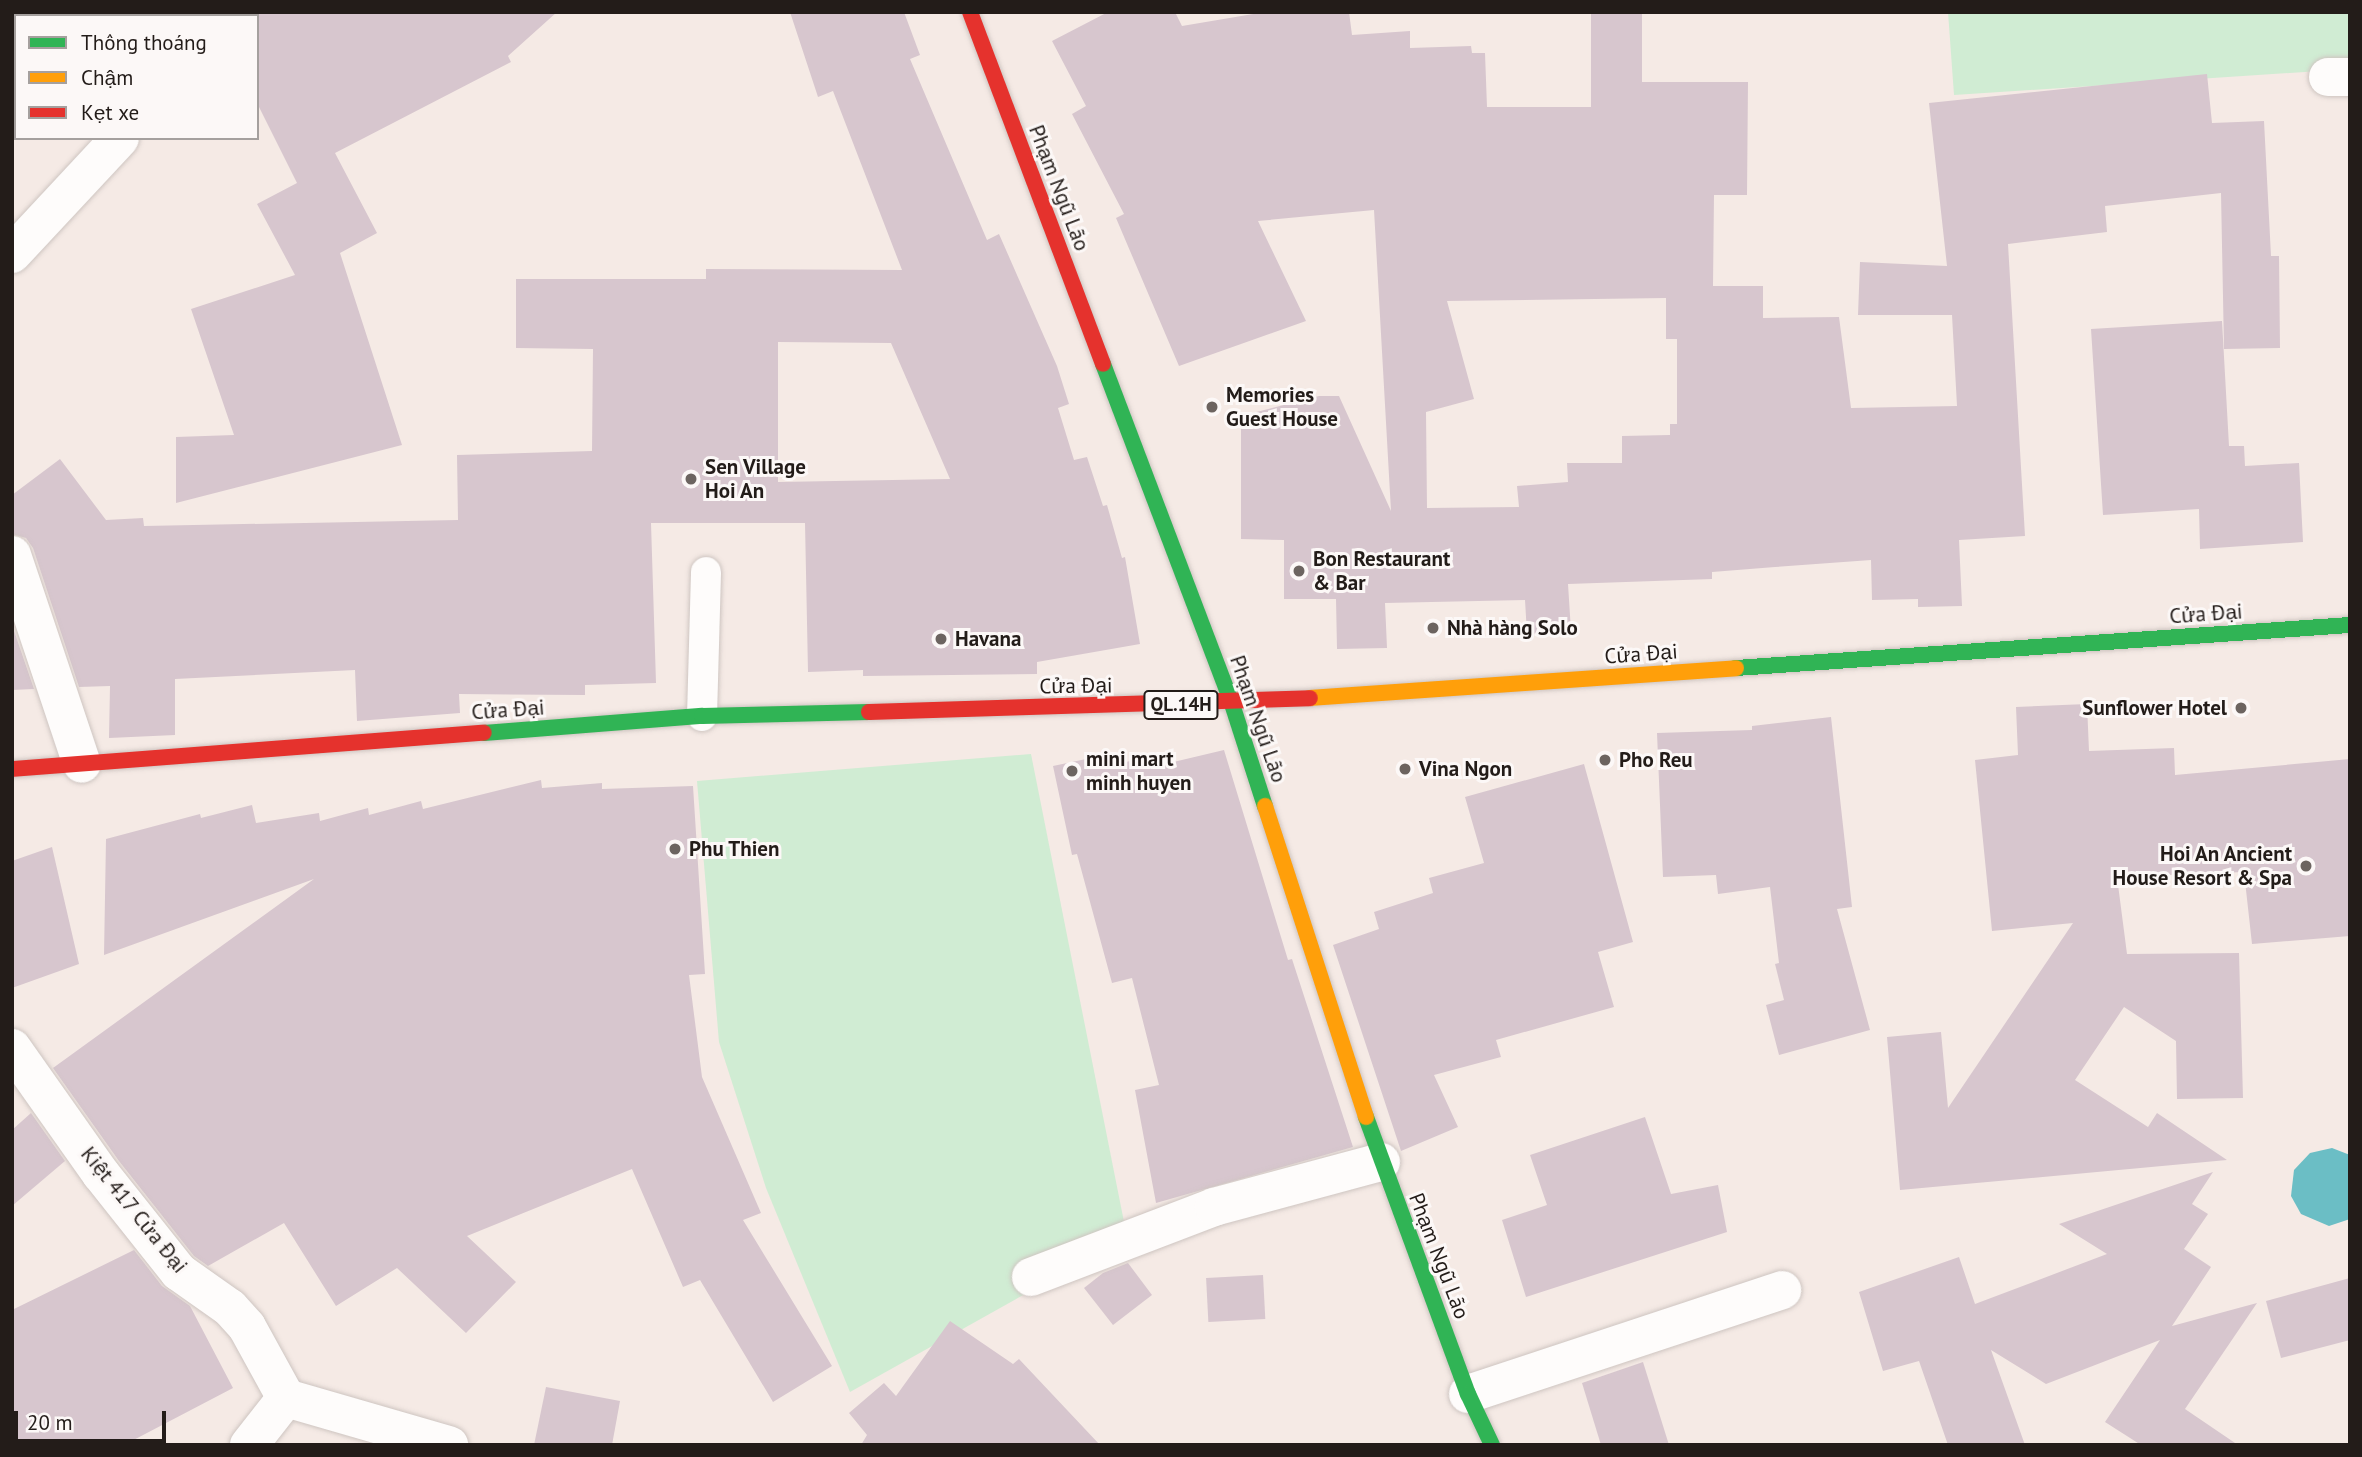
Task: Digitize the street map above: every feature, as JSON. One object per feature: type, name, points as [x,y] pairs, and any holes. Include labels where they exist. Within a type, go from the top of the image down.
[{"type":"main road","name":"Phạm Ngũ Lão","points":[[970,12],[1232,704],[1381,1162],[1468,1394],[1492,1445]]},
{"type":"main road","name":"Cửa Đại","points":[[12,769],[702,716],[1232,704],[2350,625]]},
{"type":"street","points":[[12,254],[118,140]]},
{"type":"street","points":[[12,555],[82,764]]},
{"type":"street","name":"Kiệt 417 Cửa Đại","points":[[12,1048],[101,1174],[179,1272],[230,1308],[247,1327],[286,1398]]},
{"type":"street","points":[[1031,1277],[1214,1207],[1381,1162]]},
{"type":"street","points":[[1468,1394],[1782,1290]]},
{"type":"street","points":[[248,1445],[286,1398],[449,1445]]},
{"type":"lane","points":[[702,716],[706,572]]},
{"type":"green space","points":[[1948,12],[2350,12],[2350,69],[1954,95]]},
{"type":"green space","points":[[1031,754],[1127,1237],[850,1392],[766,1188],[719,1042],[697,781]]},
{"type":"water","points":[[2332,1148],[2350,1155],[2350,1219],[2329,1226],[2301,1214],[2291,1196],[2294,1170],[2310,1153]]},
{"type":"building","points":[[557,12],[508,56],[511,62],[335,153],[377,233],[340,253],[402,445],[176,503],[176,437],[234,435],[191,309],[295,275],[257,204],[297,183],[259,107],[257,14]]},
{"type":"building","points":[[790,12],[904,12],[920,55],[910,59],[987,240],[999,234],[1057,366],[1069,404],[1058,408],[1074,460],[1087,457],[1103,506],[1107,505],[1122,558],[1125,557],[1140,644],[1037,662],[1037,674],[863,676],[863,670],[808,672],[805,523],[651,523],[656,683],[585,685],[585,695],[459,694],[460,713],[357,721],[355,670],[175,679],[175,735],[109,738],[110,686],[79,687],[33,548],[26,538],[12,534],[12,495],[60,459],[106,520],[143,518],[144,526],[458,520],[457,455],[592,451],[593,349],[516,348],[516,279],[706,279],[706,269],[902,270],[833,91],[818,97]],"holes":[[[778,342],[891,343],[950,479],[778,482]]]},
{"type":"building","points":[[1108,12],[1175,12],[1182,26],[1265,12],[1349,12],[1352,35],[1410,31],[1410,48],[1471,46],[1472,53],[1485,53],[1487,107],[1591,107],[1591,12],[1642,12],[1642,82],[1748,82],[1747,195],[1714,195],[1713,286],[1763,286],[1763,318],[1839,317],[1851,408],[1957,406],[1952,315],[1858,315],[1860,262],[1947,266],[1929,103],[2207,74],[2212,123],[2264,121],[2271,256],[2279,256],[2280,348],[2224,349],[2221,193],[2105,206],[2107,232],[2008,244],[2025,536],[1959,540],[1962,606],[1918,607],[1918,599],[1872,600],[1871,560],[1712,572],[1712,579],[1568,584],[1571,631],[1527,634],[1525,600],[1385,603],[1387,648],[1337,649],[1336,599],[1284,599],[1284,540],[1241,539],[1241,416],[1319,396],[1339,396],[1391,511],[1374,210],[1258,221],[1306,321],[1179,366],[1116,218],[1124,214],[1072,114],[1086,106],[1052,41]],"holes":[[[1666,298],[1666,339],[1677,339],[1677,424],[1670,424],[1670,435],[1622,436],[1622,463],[1567,463],[1568,482],[1517,486],[1519,507],[1427,508],[1426,412],[1474,399],[1447,301]]]},
{"type":"building","points":[[2222,321],[2229,446],[2244,446],[2245,466],[2299,463],[2303,542],[2200,549],[2199,509],[2103,515],[2091,329]]},
{"type":"building","points":[[12,625],[34,689],[12,690]]},
{"type":"building","points":[[2087,704],[2089,751],[2174,748],[2175,775],[2350,759],[2350,936],[2252,944],[2244,872],[2117,877],[2127,954],[2239,953],[2243,1098],[2177,1099],[2176,1041],[2124,1007],[2075,1080],[2148,1127],[2157,1113],[2227,1160],[1900,1190],[1887,1037],[1941,1032],[1948,1108],[2073,923],[1992,931],[1975,760],[2018,755],[2016,707]]},
{"type":"building","points":[[1831,717],[1852,907],[1837,909],[1870,1030],[1779,1055],[1766,1005],[1784,1000],[1775,964],[1779,963],[1770,887],[1718,894],[1716,875],[1663,877],[1657,733],[1752,730],[1752,726]]},
{"type":"building","points":[[1224,750],[1288,960],[1292,959],[1353,1147],[1156,1203],[1135,1090],[1159,1085],[1132,978],[1112,983],[1077,854],[1072,855],[1053,766],[1105,755],[1107,766],[1163,754],[1165,764]]},
{"type":"building","points":[[1584,764],[1633,942],[1598,952],[1614,1007],[1496,1040],[1501,1057],[1434,1075],[1458,1127],[1401,1151],[1333,945],[1379,929],[1374,912],[1433,893],[1429,878],[1484,863],[1465,797]]},
{"type":"building","points":[[541,780],[542,788],[602,783],[602,789],[693,786],[705,974],[689,975],[702,1077],[761,1213],[743,1220],[832,1366],[773,1402],[700,1280],[683,1287],[632,1169],[467,1236],[516,1282],[466,1333],[397,1268],[336,1306],[284,1223],[208,1266],[194,1256],[119,1161],[53,1068],[314,879],[104,955],[106,839],[200,814],[201,818],[252,805],[256,823],[319,813],[320,821],[368,808],[369,815],[421,801],[423,809]]},
{"type":"building","points":[[52,847],[79,964],[12,988],[12,861]]},
{"type":"building","points":[[31,1113],[65,1161],[12,1206],[12,1130]]},
{"type":"building","points":[[1645,1117],[1671,1194],[1718,1185],[1727,1232],[1526,1297],[1502,1220],[1547,1205],[1530,1155]]},
{"type":"building","points":[[2213,1172],[2192,1204],[2208,1214],[2184,1249],[2211,1267],[2172,1326],[2257,1303],[2185,1409],[2238,1445],[2141,1445],[2105,1422],[2160,1340],[2046,1384],[1991,1350],[2025,1445],[1948,1445],[1919,1361],[1883,1371],[1859,1292],[1959,1257],[1975,1304],[2107,1254],[2059,1224]]},
{"type":"building","points":[[134,1250],[162,1286],[190,1306],[233,1388],[124,1445],[12,1445],[12,1310]]},
{"type":"building","points":[[1128,1263],[1152,1295],[1113,1325],[1084,1288],[1103,1273]]},
{"type":"building","points":[[1263,1275],[1265,1319],[1208,1322],[1206,1278]]},
{"type":"building","points":[[2350,1278],[2350,1340],[2281,1358],[2266,1301]]},
{"type":"building","points":[[950,1321],[1013,1364],[1019,1359],[1100,1445],[861,1445],[867,1435],[849,1413],[884,1383],[896,1396]]},
{"type":"building","points":[[1643,1362],[1669,1445],[1601,1445],[1582,1383]]},
{"type":"building","points":[[546,1387],[620,1401],[612,1445],[534,1445]]},
{"type":"traffic: fast","points":[[1103,364],[1232,704],[1265,806]]},
{"type":"traffic: fast","points":[[1736,668],[2350,625]]},
{"type":"traffic: fast","points":[[484,733],[702,716],[869,712]]},
{"type":"traffic: fast","points":[[1366,1117],[1468,1394],[1492,1445]]},
{"type":"traffic: slow","points":[[1310,698],[1736,668]]},
{"type":"traffic: slow","points":[[1265,806],[1366,1117]]},
{"type":"traffic: jam","points":[[970,12],[1103,364]]},
{"type":"traffic: jam","points":[[869,712],[1310,698]]},
{"type":"traffic: jam","points":[[12,769],[484,733]]},
{"type":"place","name":"Memories Guest House","points":[[1212,407]]},
{"type":"place","name":"Sen Village Hoi An","points":[[691,479]]},
{"type":"place","name":"Bon Restaurant & Bar","points":[[1299,571]]},
{"type":"place","name":"Nhà hàng Solo","points":[[1433,628]]},
{"type":"place","name":"Havana","points":[[941,639]]},
{"type":"place","name":"Sunflower Hotel","points":[[2241,708]]},
{"type":"place","name":"Pho Reu","points":[[1605,760]]},
{"type":"place","name":"Vina Ngon","points":[[1405,769]]},
{"type":"place","name":"mini mart minh huyen","points":[[1072,771]]},
{"type":"place","name":"Phu Thien","points":[[675,849]]},
{"type":"place","name":"Hoi An Ancient House Resort & Spa","points":[[2306,866]]}]
